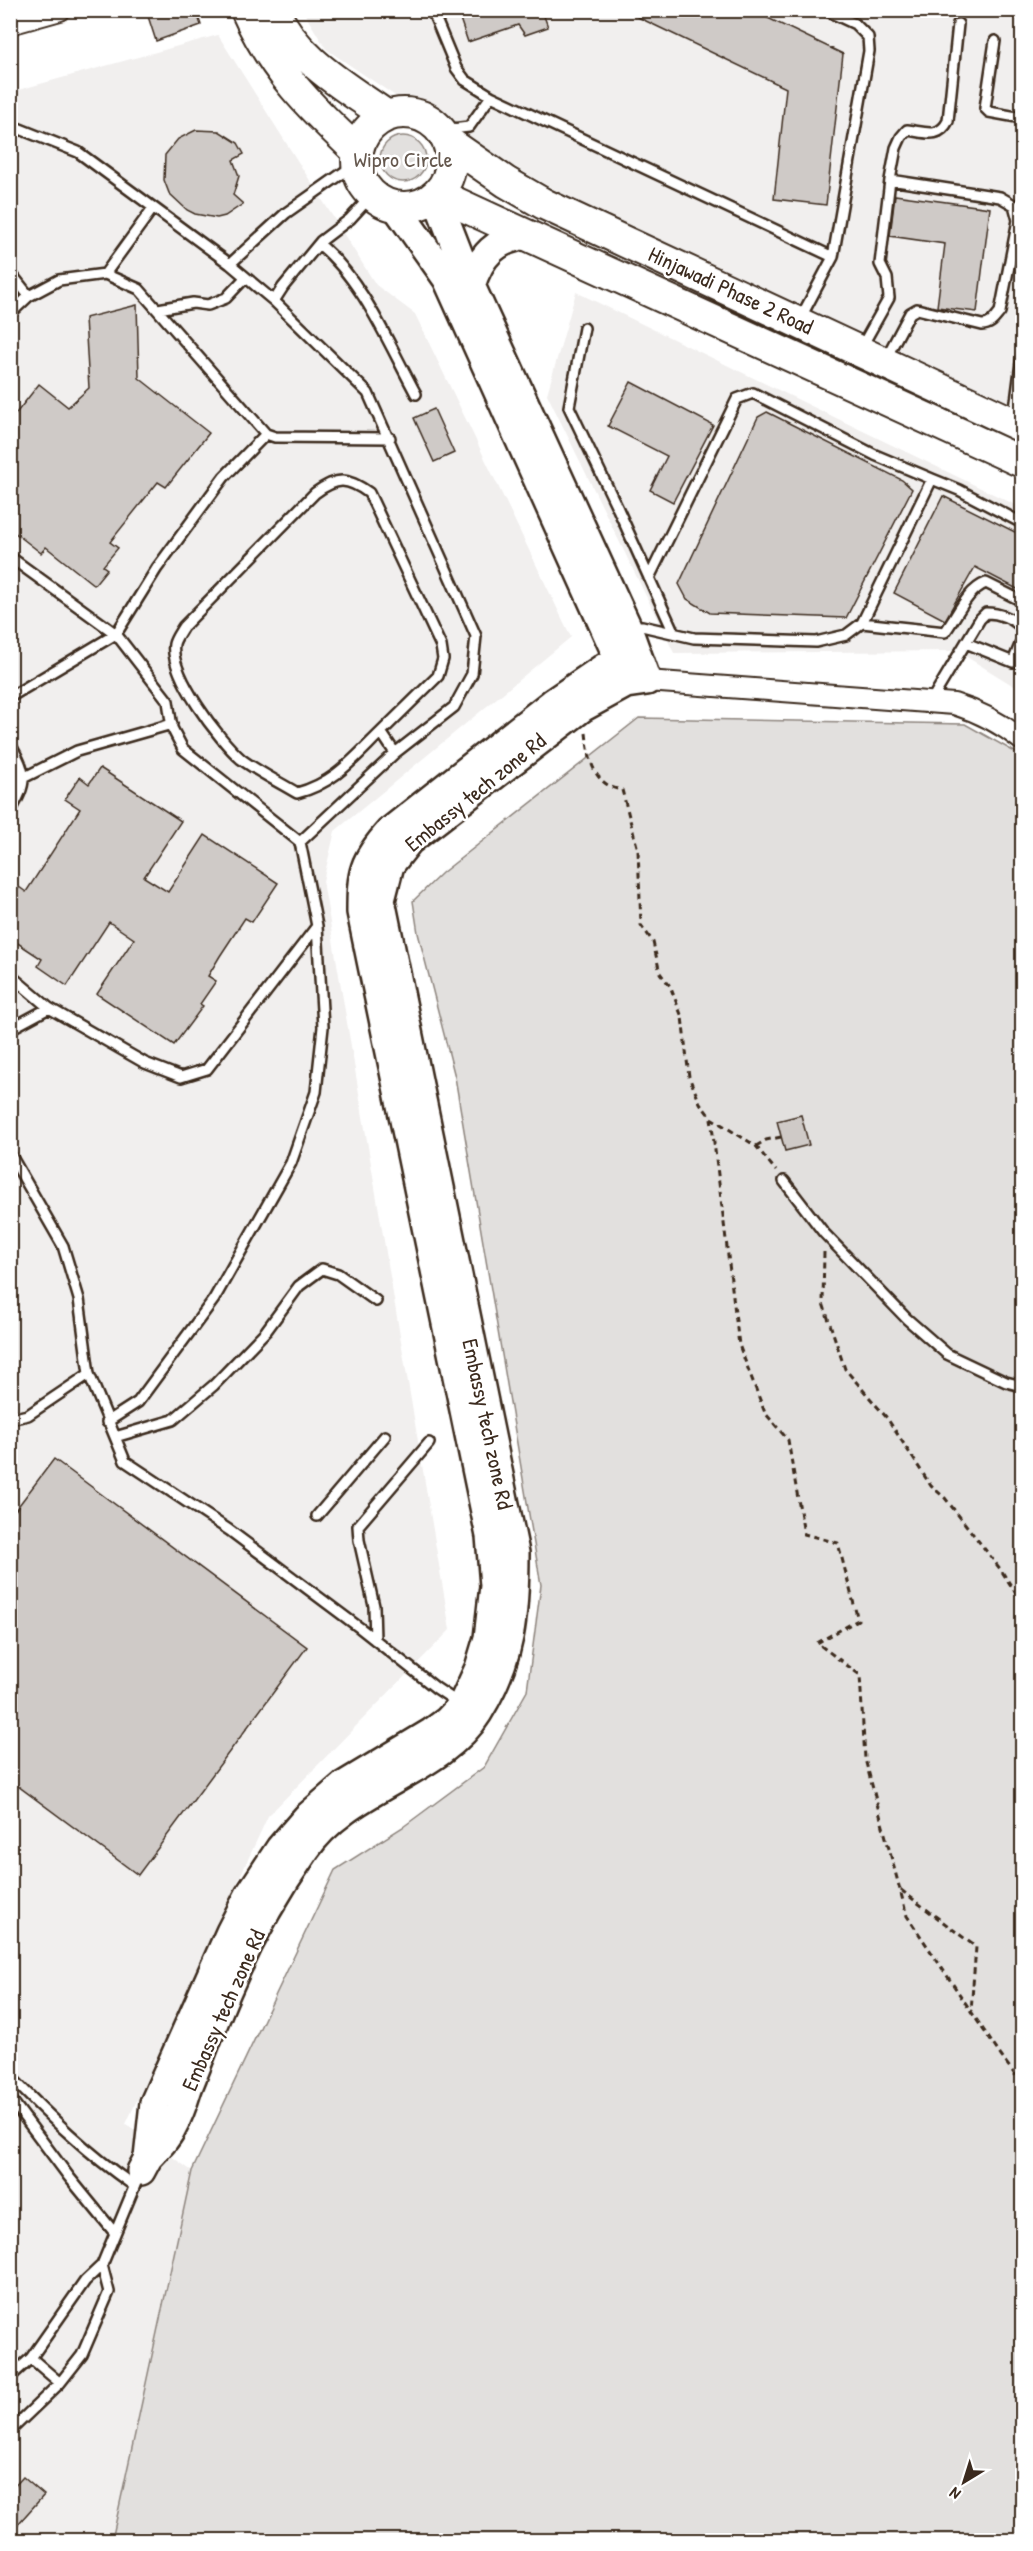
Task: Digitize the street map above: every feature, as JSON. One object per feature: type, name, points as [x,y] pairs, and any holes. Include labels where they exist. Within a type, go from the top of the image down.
[{"type":"main road","points":[[357,157],[368,130],[387,116],[410,113],[427,119],[444,136],[451,152],[449,175],[437,195],[417,206],[384,201],[364,186],[357,157],[278,69],[255,30],[268,11],[309,60],[387,116]]},
{"type":"main road","name":"Hinjawadi Phase 2 Road","points":[[444,136],[506,182],[544,204],[1018,425]]},
{"type":"main road","name":"Hinjawadi Phase 2 Road","points":[[437,195],[1023,462]]},
{"type":"street","points":[[10,24],[60,10]]},
{"type":"street","points":[[437,195],[471,286],[627,626],[628,655]]},
{"type":"street","points":[[384,201],[447,279],[628,655],[637,683],[954,704],[980,712],[1023,740]]},
{"type":"street","points":[[471,286],[477,268],[484,257],[513,236],[529,235]]},
{"type":"street","points":[[470,1710],[488,1638],[494,1564],[361,912],[361,882],[365,866],[374,849],[390,831],[552,703],[628,655]]},
{"type":"street","name":"Embassy tech zone Rd","points":[[141,2172],[173,2127],[206,2013],[226,1992],[260,1924],[306,1848],[335,1817],[460,1736],[470,1710],[505,1659],[514,1609],[515,1552],[381,900],[390,865],[409,841],[582,708],[637,683]]},
{"type":"lane","points":[[432,10],[456,68],[465,80],[491,96],[833,257]]},
{"type":"lane","points":[[799,321],[833,257],[869,51],[868,37],[855,24],[825,10]]},
{"type":"lane","points":[[872,356],[889,298],[887,278],[880,264],[890,180],[901,137],[907,130],[936,134],[943,130],[948,121],[958,24]]},
{"type":"lane","points":[[995,41],[985,108],[989,112],[1023,118]]},
{"type":"lane","points":[[444,136],[470,127],[491,96]]},
{"type":"lane","points":[[10,125],[78,152],[230,264],[274,301],[368,393],[390,438],[476,636],[472,674],[454,707],[395,753],[300,842]]},
{"type":"lane","points":[[230,264],[286,213],[357,157]]},
{"type":"lane","points":[[872,356],[910,313],[917,309],[982,325],[988,325],[993,321],[1000,312],[1018,220],[1014,205],[1000,197],[890,180]]},
{"type":"lane","points":[[274,301],[319,244],[350,219],[384,201]]},
{"type":"lane","points":[[105,274],[153,208]]},
{"type":"lane","points":[[319,244],[332,254],[357,287],[416,394]]},
{"type":"lane","points":[[10,272],[29,296]]},
{"type":"lane","points":[[10,314],[29,296],[58,280],[105,274],[139,289],[266,434],[275,437],[390,438]]},
{"type":"lane","points":[[158,309],[193,303],[208,305],[226,298],[245,278]]},
{"type":"lane","points":[[584,328],[569,407],[674,633]]},
{"type":"lane","points":[[1018,425],[1023,355]]},
{"type":"lane","points":[[649,578],[737,399],[753,393],[875,454],[959,490],[1023,523]]},
{"type":"lane","points":[[10,697],[116,634],[157,568],[224,477],[266,434]]},
{"type":"lane","points":[[627,626],[642,626],[694,638],[816,642],[846,635],[862,623],[932,479]]},
{"type":"lane","points":[[345,480],[356,483],[369,493],[441,646],[443,659],[438,676],[381,732],[344,768],[318,787],[297,792],[240,758],[210,727],[192,697],[178,665],[174,644],[183,627],[315,493],[329,483],[345,480]]},
{"type":"lane","points":[[10,557],[116,634],[168,701],[172,724],[183,749],[300,842],[317,926],[323,1027],[316,1092],[291,1163],[214,1299],[138,1402],[107,1422]]},
{"type":"lane","points":[[862,623],[945,632],[969,597],[979,586],[986,583],[1023,601]]},
{"type":"lane","points":[[931,701],[986,613],[996,613],[1017,622],[1023,628]]},
{"type":"lane","points":[[966,643],[1013,662],[1023,640]]},
{"type":"lane","points":[[23,778],[77,751],[172,724]]},
{"type":"lane","points":[[381,732],[395,753]]},
{"type":"lane","points":[[10,744],[20,760],[24,788],[10,812]]},
{"type":"lane","points":[[10,975],[49,1008],[145,1063],[181,1077],[207,1069],[317,926]]},
{"type":"lane","points":[[10,1029],[49,1008]]},
{"type":"lane","points":[[10,1154],[63,1246],[79,1299],[89,1374],[125,1461],[229,1530],[436,1688],[470,1710]]},
{"type":"lane","points":[[784,1181],[824,1233],[908,1319],[947,1354],[1006,1382],[1023,1386]]},
{"type":"lane","points":[[115,1437],[173,1420],[214,1385],[266,1331],[299,1286],[322,1269],[338,1274],[376,1301]]},
{"type":"lane","points":[[10,1419],[28,1415],[89,1374]]},
{"type":"lane","points":[[317,1516],[385,1436]]},
{"type":"lane","points":[[375,1640],[374,1606],[358,1526],[429,1443]]},
{"type":"lane","points":[[10,2076],[97,2160],[141,2172],[102,2265],[85,2281],[32,2358],[10,2377]]},
{"type":"lane","points":[[10,2098],[69,2177],[114,2232]]},
{"type":"lane","points":[[10,2431],[60,2383],[82,2355],[109,2292],[102,2265]]},
{"type":"lane","points":[[32,2358],[60,2383]]},
{"type":"path","points":[[582,708],[587,746],[597,778],[609,788],[622,790],[626,800],[638,850],[641,925],[653,942],[660,973],[670,986],[682,1017],[689,1077],[700,1103],[711,1118],[756,1146],[784,1181]]},
{"type":"path","points":[[711,1118],[739,1345],[765,1413],[788,1440],[804,1534],[838,1543],[858,1620],[817,1643],[860,1675],[865,1759],[907,1916],[970,2011],[1023,2084]]},
{"type":"path","points":[[756,1146],[766,1140],[782,1137]]},
{"type":"path","points":[[824,1233],[823,1303],[845,1369],[887,1418],[931,1486],[945,1498],[1001,1570],[1023,1603]]},
{"type":"path","points":[[899,1889],[976,1947],[970,2011]]},
{"type":"shaded area","points":[[303,11],[1022,11],[1022,411],[620,227],[416,110],[326,49]]},
{"type":"shaded area","points":[[218,35],[376,285],[415,314],[571,637],[335,831],[323,881],[450,1630],[268,1816],[126,2124],[192,2171],[112,2540],[11,2540],[11,92]]},
{"type":"shaded area","points":[[576,292],[1022,508],[1022,691],[957,651],[674,653],[547,394]]},
{"type":"green space","name":"Wipro Circle","points":[[403,136],[412,137],[419,143],[425,150],[425,168],[419,175],[412,181],[403,182],[394,181],[387,175],[381,168],[380,159],[381,150],[387,143],[394,137]]},
{"type":"green space","points":[[639,718],[965,724],[1022,756],[1022,2540],[112,2540],[192,2171],[335,1870],[403,1827],[484,1767],[527,1691],[541,1585],[455,1077],[418,933],[413,901],[442,873]]},
{"type":"building","points":[[146,10],[196,10],[201,25],[156,41]]},
{"type":"building","points":[[457,10],[552,10],[552,13],[544,16],[548,27],[525,35],[518,25],[468,42]]},
{"type":"building","points":[[623,10],[751,10],[843,54],[826,205],[774,199],[786,88]]},
{"type":"building","points":[[196,130],[219,131],[238,143],[244,154],[233,160],[239,176],[233,195],[243,204],[225,216],[217,218],[195,214],[187,210],[169,193],[164,180],[165,155],[178,139]]},
{"type":"building","points":[[895,195],[990,208],[977,312],[937,307],[945,244],[890,236]]},
{"type":"building","points":[[137,305],[139,378],[209,433],[166,487],[158,482],[110,542],[118,548],[103,566],[107,569],[94,585],[46,547],[41,553],[10,529],[10,421],[39,384],[68,407],[89,388],[85,318]]},
{"type":"building","points":[[631,382],[713,425],[673,502],[650,490],[667,456],[608,426]]},
{"type":"building","points":[[434,409],[454,453],[434,462],[414,418]]},
{"type":"building","points":[[767,412],[902,480],[912,489],[846,618],[710,613],[687,599],[679,584],[758,417]]},
{"type":"building","points":[[943,496],[1023,536],[1023,592],[975,567],[945,620],[894,593]]},
{"type":"building","points":[[100,768],[181,821],[144,877],[168,892],[205,835],[278,883],[252,922],[245,918],[220,956],[208,976],[216,981],[200,1004],[203,1006],[174,1045],[97,994],[134,939],[109,922],[67,986],[38,966],[42,959],[10,938],[10,900],[19,887],[26,892],[80,809],[65,799],[80,777],[89,784]]},
{"type":"building","points":[[801,1115],[809,1145],[785,1151],[777,1121]]},
{"type":"building","points":[[54,1459],[307,1647],[138,1875],[10,1780],[10,1517]]},
{"type":"building","points":[[23,2477],[44,2495],[10,2533],[10,2491]]}]
